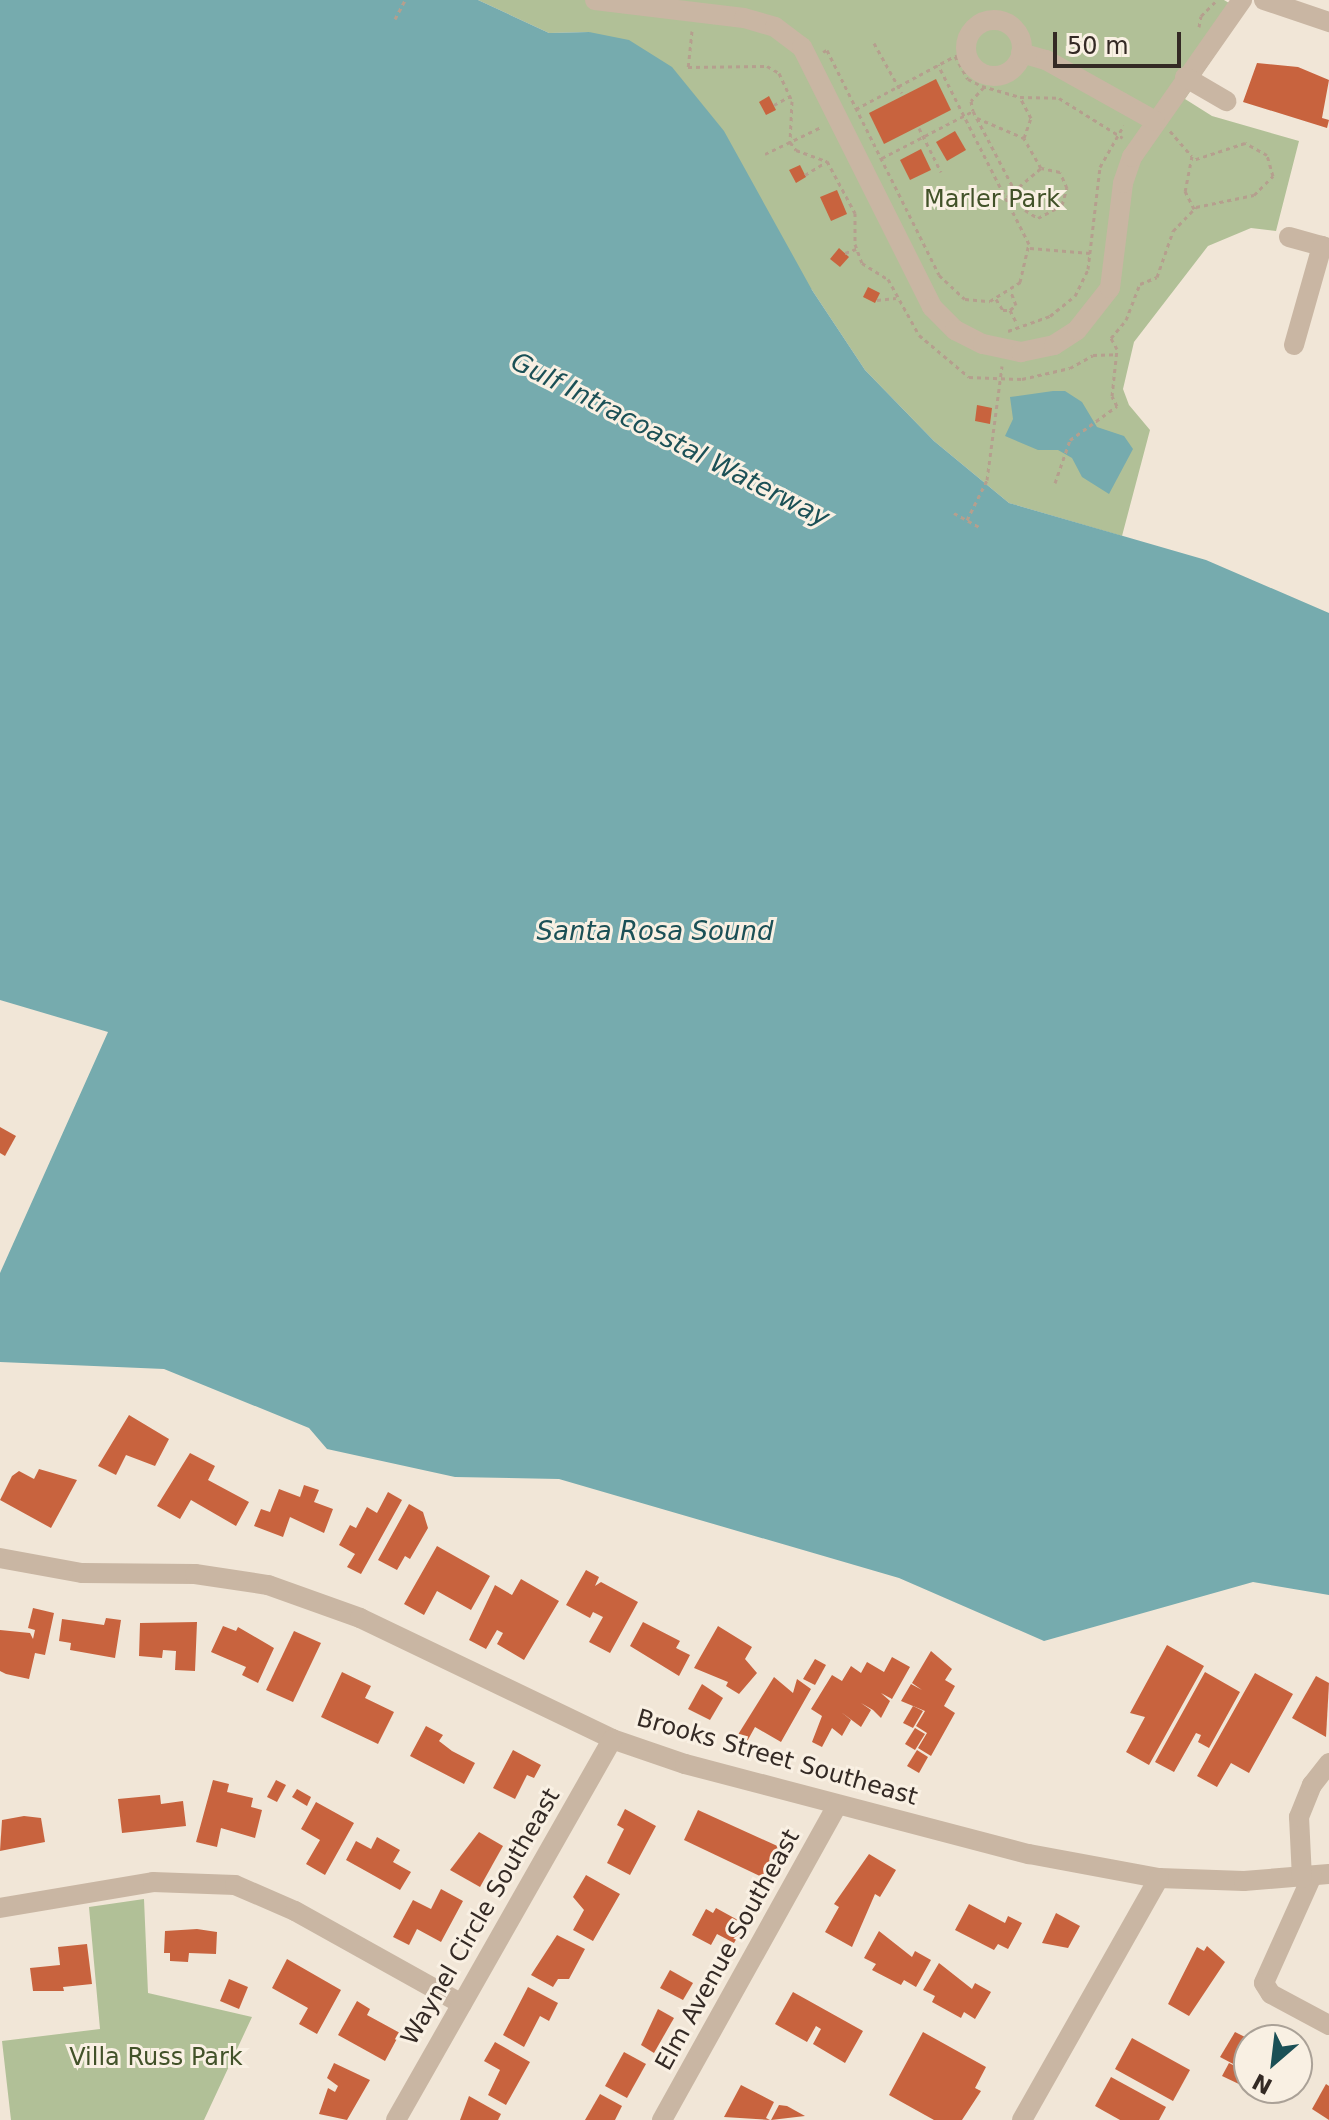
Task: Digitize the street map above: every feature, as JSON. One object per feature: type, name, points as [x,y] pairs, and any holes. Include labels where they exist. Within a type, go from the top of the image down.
[{"type":"street","points":[[595,0],[658,4],[744,18],[775,27],[809,60],[932,307],[955,330],[1021,352],[1054,345],[1096,310],[1110,288],[1123,183],[1139,147],[1185,77],[1242,0]]},
{"type":"street","points":[[1264,0],[1320,19]]},
{"type":"street","points":[[1289,0],[1320,19]]},
{"type":"street","points":[[996,21],[1016,31],[1021,53],[1015,66],[995,76],[981,73],[961,56],[975,28],[996,21]]},
{"type":"street","points":[[1021,53],[1046,60],[1155,121]]},
{"type":"street","points":[[1185,77],[1226,101]]},
{"type":"street","points":[[1289,237],[1326,247],[1294,345]]},
{"type":"street","name":"Brooks Street Southeast","points":[[0,1558],[82,1573],[195,1574],[293,1592],[360,1618],[612,1739],[837,1805],[1029,1854],[1159,1878],[1314,1876]]},
{"type":"street","name":"Waynel Circle Southeast","points":[[396,2120],[612,1739]]},
{"type":"street","points":[[1329,1763],[1301,1809],[1314,1876],[1264,1983],[1271,1994],[1329,2025]]},
{"type":"street","name":"Elm Avenue Southeast","points":[[662,2120],[837,1805]]},
{"type":"street","points":[[1022,2120],[1159,1878]]},
{"type":"street","points":[[0,1908],[153,1882],[235,1885],[282,1904],[462,2004]]},
{"type":"path","points":[[395,19],[405,0]]},
{"type":"path","points":[[1198,33],[1201,16],[1217,0]]},
{"type":"path","points":[[874,43],[902,93]]},
{"type":"path","points":[[809,60],[827,50],[946,285],[965,299],[996,299],[1011,292],[1026,271],[1030,248],[938,65]]},
{"type":"path","points":[[765,154],[961,56],[968,79],[1020,97],[1059,98],[1150,153],[1168,129],[1187,144],[1193,160],[1185,191],[1194,209]]},
{"type":"path","points":[[977,118],[1024,138],[1041,168],[1060,172],[1067,188],[1062,205],[1038,218],[1025,210],[973,111],[971,101],[984,87]]},
{"type":"path","points":[[774,105],[790,96]]},
{"type":"path","points":[[1020,97],[1031,118],[1024,138]]},
{"type":"path","points":[[967,520],[987,480],[1008,329],[1050,316],[1075,296],[1090,253],[1096,184],[1116,134],[1136,110]]},
{"type":"path","points":[[882,158],[973,111]]},
{"type":"path","points":[[919,128],[941,172]]},
{"type":"path","points":[[1055,483],[1070,440],[1115,407],[1117,349],[1111,338],[1126,320],[1140,284],[1157,277],[1173,231],[1194,209],[1211,200],[1262,191],[1274,165],[1260,148],[1245,143],[1193,160]]},
{"type":"path","points":[[805,175],[827,161]]},
{"type":"path","points":[[1007,197],[1041,168]]},
{"type":"path","points":[[840,198],[845,195]]},
{"type":"path","points":[[844,207],[850,204]]},
{"type":"path","points":[[1030,248],[1090,253]]},
{"type":"path","points":[[845,253],[856,249]]},
{"type":"path","points":[[996,299],[1003,310],[1010,310],[1016,305],[1011,292]]},
{"type":"path","points":[[877,300],[896,298]]},
{"type":"path","points":[[1010,310],[1017,324]]},
{"type":"path","points":[[954,513],[981,528]]},
{"type":"green space","name":"Marler Park","points":[[478,0],[1224,0],[1244,12],[1185,99],[1212,116],[1299,141],[1276,231],[1251,228],[1208,246],[1134,342],[1123,389],[1129,405],[1150,430],[1122,536],[1009,503],[934,441],[865,370],[812,290],[589,32],[549,33]]},
{"type":"green space","name":"Villa Russ Park","points":[[144,1899],[148,1993],[252,2017],[204,2120],[11,2120],[2,2041],[100,2029],[89,1907]]},
{"type":"water","name":"Santa Rosa Sound","points":[[0,0],[478,0],[549,33],[589,32],[629,40],[672,67],[724,131],[812,290],[865,370],[934,441],[1009,503],[1206,560],[1329,613],[1329,1595],[1253,1582],[1044,1641],[899,1578],[559,1479],[455,1477],[327,1449],[309,1428],[164,1369],[0,1362],[0,1273],[108,1032],[0,1000]]},
{"type":"water","points":[[1065,391],[1082,402],[1097,427],[1124,436],[1133,449],[1109,494],[1082,477],[1072,458],[1058,450],[1038,450],[1005,436],[1013,419],[1010,397]]},
{"type":"building","points":[[1257,63],[1298,67],[1329,80],[1322,118],[1329,120],[1327,128],[1243,102]]},
{"type":"building","points":[[936,79],[951,110],[884,144],[869,113]]},
{"type":"building","points":[[769,96],[776,110],[766,115],[759,102]]},
{"type":"building","points":[[955,131],[966,150],[947,161],[936,142]]},
{"type":"building","points":[[921,149],[931,170],[910,180],[900,160]]},
{"type":"building","points":[[800,165],[806,177],[796,183],[789,170]]},
{"type":"building","points":[[837,190],[847,214],[831,221],[820,197]]},
{"type":"building","points":[[839,248],[849,257],[840,267],[830,259]]},
{"type":"building","points":[[868,287],[880,293],[875,303],[863,297]]},
{"type":"building","points":[[977,405],[992,408],[990,424],[975,421]]},
{"type":"building","points":[[0,1127],[16,1136],[5,1156],[0,1153]]},
{"type":"building","points":[[129,1415],[169,1439],[155,1466],[126,1455],[116,1475],[98,1466]]},
{"type":"building","points":[[190,1453],[215,1466],[208,1480],[249,1502],[236,1526],[191,1500],[180,1519],[157,1506]]},
{"type":"building","points":[[39,1469],[77,1480],[51,1528],[0,1500],[12,1476],[19,1471],[34,1479]]},
{"type":"building","points":[[304,1485],[319,1490],[314,1502],[333,1509],[324,1533],[290,1517],[283,1537],[254,1526],[261,1509],[270,1512],[279,1489],[300,1497]]},
{"type":"building","points":[[388,1492],[402,1500],[361,1574],[347,1567],[355,1554],[339,1545],[350,1525],[356,1528],[367,1507],[377,1513]]},
{"type":"building","points":[[409,1504],[423,1512],[428,1528],[410,1559],[405,1556],[397,1570],[378,1560]]},
{"type":"building","points":[[437,1546],[490,1576],[471,1610],[437,1591],[424,1615],[404,1604]]},
{"type":"building","points":[[586,1570],[599,1577],[595,1586],[601,1582],[638,1602],[610,1653],[589,1642],[603,1617],[593,1612],[590,1618],[566,1605]]},
{"type":"building","points":[[521,1579],[559,1601],[524,1660],[497,1644],[503,1633],[497,1630],[486,1649],[469,1640],[495,1585],[512,1595]]},
{"type":"building","points":[[33,1608],[54,1613],[45,1655],[35,1653],[29,1679],[6,1674],[0,1671],[0,1630],[30,1633],[33,1639],[35,1630],[28,1628]]},
{"type":"building","points":[[106,1618],[121,1620],[115,1658],[70,1650],[71,1643],[59,1641],[62,1619],[104,1625]]},
{"type":"building","points":[[197,1622],[195,1671],[175,1670],[176,1651],[163,1650],[162,1658],[139,1656],[140,1623]]},
{"type":"building","points":[[643,1622],[680,1641],[676,1648],[690,1655],[679,1676],[630,1646]]},
{"type":"building","points":[[223,1626],[236,1631],[238,1627],[274,1648],[258,1683],[242,1675],[246,1667],[211,1652]]},
{"type":"building","points":[[718,1626],[752,1647],[745,1659],[757,1673],[739,1694],[726,1686],[728,1682],[694,1668]]},
{"type":"building","points":[[294,1631],[321,1643],[293,1702],[266,1690]]},
{"type":"building","points":[[1167,1645],[1204,1666],[1149,1765],[1126,1752],[1145,1717],[1130,1713]]},
{"type":"building","points":[[931,1651],[952,1669],[945,1680],[955,1686],[944,1706],[955,1713],[931,1756],[918,1748],[927,1733],[916,1726],[925,1711],[901,1701],[911,1684],[922,1690],[912,1683]]},
{"type":"building","points":[[892,1657],[910,1667],[892,1699],[881,1693],[890,1701],[881,1718],[873,1710],[861,1703],[871,1710],[861,1727],[841,1712],[851,1720],[842,1736],[832,1728],[822,1747],[812,1742],[822,1716],[811,1709],[832,1675],[842,1681],[851,1666],[861,1673],[867,1662],[884,1672]]},
{"type":"building","points":[[815,1659],[826,1665],[815,1685],[803,1679]]},
{"type":"building","points":[[342,1672],[371,1686],[365,1698],[394,1712],[378,1744],[321,1717]]},
{"type":"building","points":[[1205,1672],[1240,1692],[1209,1748],[1198,1742],[1201,1735],[1196,1733],[1174,1772],[1155,1762]]},
{"type":"building","points":[[1255,1673],[1293,1694],[1249,1773],[1231,1763],[1217,1787],[1197,1776]]},
{"type":"building","points":[[1316,1676],[1329,1683],[1326,1737],[1292,1718]]},
{"type":"building","points":[[774,1677],[793,1693],[797,1679],[811,1689],[781,1742],[755,1727],[744,1747],[734,1741]]},
{"type":"building","points":[[702,1684],[723,1698],[710,1720],[688,1709]]},
{"type":"building","points":[[913,1706],[923,1711],[913,1728],[903,1723]]},
{"type":"building","points":[[426,1726],[443,1735],[439,1741],[452,1751],[475,1763],[464,1784],[410,1756]]},
{"type":"building","points":[[915,1728],[925,1734],[915,1750],[905,1744]]},
{"type":"building","points":[[513,1750],[541,1765],[534,1778],[527,1775],[515,1799],[493,1788]]},
{"type":"building","points":[[917,1750],[928,1757],[919,1773],[907,1766]]},
{"type":"building","points":[[213,1780],[229,1784],[227,1792],[253,1798],[251,1807],[262,1810],[255,1838],[221,1828],[217,1847],[196,1842]]},
{"type":"building","points":[[276,1780],[286,1785],[277,1802],[267,1797]]},
{"type":"building","points":[[297,1789],[311,1797],[307,1806],[292,1797]]},
{"type":"building","points":[[160,1795],[161,1804],[183,1801],[186,1826],[122,1833],[118,1799]]},
{"type":"building","points":[[316,1802],[354,1823],[325,1875],[306,1864],[320,1840],[301,1829]]},
{"type":"building","points":[[625,1809],[656,1826],[630,1875],[607,1863],[624,1829],[617,1825]]},
{"type":"building","points":[[698,1810],[784,1849],[768,1880],[684,1840]]},
{"type":"building","points":[[24,1816],[41,1818],[45,1842],[0,1851],[2,1820]]},
{"type":"building","points":[[479,1832],[503,1846],[480,1887],[450,1870]]},
{"type":"building","points":[[377,1837],[400,1850],[393,1862],[411,1872],[400,1890],[346,1860],[356,1841],[371,1849]]},
{"type":"building","points":[[869,1854],[896,1870],[880,1897],[875,1894],[852,1947],[825,1932],[839,1907],[834,1904]]},
{"type":"building","points":[[586,1875],[620,1894],[593,1941],[573,1930],[584,1910],[573,1897]]},
{"type":"building","points":[[441,1889],[463,1901],[441,1942],[417,1929],[409,1945],[393,1937],[413,1900],[431,1909]]},
{"type":"building","points":[[969,1904],[1005,1923],[1008,1916],[1022,1923],[1008,1949],[998,1944],[994,1950],[955,1930]]},
{"type":"building","points":[[716,1908],[745,1924],[734,1943],[717,1934],[711,1945],[692,1935],[706,1909],[713,1913]]},
{"type":"building","points":[[1056,1913],[1080,1926],[1068,1948],[1042,1943]]},
{"type":"building","points":[[197,1929],[217,1932],[216,1954],[189,1953],[188,1962],[170,1961],[170,1953],[164,1953],[165,1931]]},
{"type":"building","points":[[879,1931],[912,1957],[915,1951],[931,1960],[916,1987],[904,1980],[901,1985],[872,1970],[876,1964],[864,1958]]},
{"type":"building","points":[[557,1935],[585,1949],[569,1979],[558,1979],[553,1987],[531,1975]]},
{"type":"building","points":[[87,1944],[92,1984],[63,1987],[64,1991],[33,1991],[30,1968],[60,1965],[58,1947]]},
{"type":"building","points":[[1207,1946],[1225,1962],[1189,2016],[1168,2004],[1197,1947],[1204,1951]]},
{"type":"building","points":[[287,1959],[341,1990],[317,2034],[299,2024],[308,2008],[272,1988]]},
{"type":"building","points":[[939,1963],[972,1989],[975,1983],[991,1992],[975,2019],[964,2012],[961,2018],[932,2002],[935,1996],[923,1990]]},
{"type":"building","points":[[670,1970],[693,1983],[683,2000],[660,1988]]},
{"type":"building","points":[[229,1979],[248,1987],[239,2009],[220,2001]]},
{"type":"building","points":[[528,1987],[558,2003],[549,2021],[540,2016],[524,2047],[503,2035]]},
{"type":"building","points":[[793,1992],[863,2031],[845,2063],[813,2044],[821,2029],[816,2026],[807,2042],[775,2024]]},
{"type":"building","points":[[357,2001],[370,2009],[367,2015],[400,2033],[385,2061],[338,2035]]},
{"type":"building","points":[[658,2009],[674,2018],[654,2053],[641,2045]]},
{"type":"building","points":[[923,2032],[986,2067],[975,2088],[981,2091],[962,2120],[934,2120],[889,2095]]},
{"type":"building","points":[[1233,2035],[1233,2064],[1220,2057]]},
{"type":"building","points":[[1132,2038],[1190,2070],[1173,2101],[1115,2069]]},
{"type":"building","points":[[495,2042],[530,2062],[506,2105],[488,2095],[500,2070],[484,2061]]},
{"type":"building","points":[[624,2052],[646,2064],[627,2098],[605,2086]]},
{"type":"building","points":[[334,2063],[370,2080],[347,2120],[319,2114],[328,2088],[335,2092],[338,2086],[327,2078]]},
{"type":"building","points":[[1229,2063],[1233,2065],[1233,2081],[1222,2076]]},
{"type":"building","points":[[1111,2077],[1166,2107],[1159,2120],[1120,2120],[1095,2106]]},
{"type":"building","points":[[1326,2084],[1329,2086],[1329,2120],[1312,2109]]},
{"type":"building","points":[[741,2085],[774,2102],[766,2118],[770,2120],[724,2117]]},
{"type":"building","points":[[600,2094],[622,2106],[615,2120],[585,2120]]},
{"type":"building","points":[[469,2096],[501,2114],[498,2120],[460,2120]]},
{"type":"building","points":[[779,2105],[787,2106],[805,2116],[771,2120]]},
{"type":"water label","name":"Gulf Intracoastal Waterway","points":[[670,440]]}]
